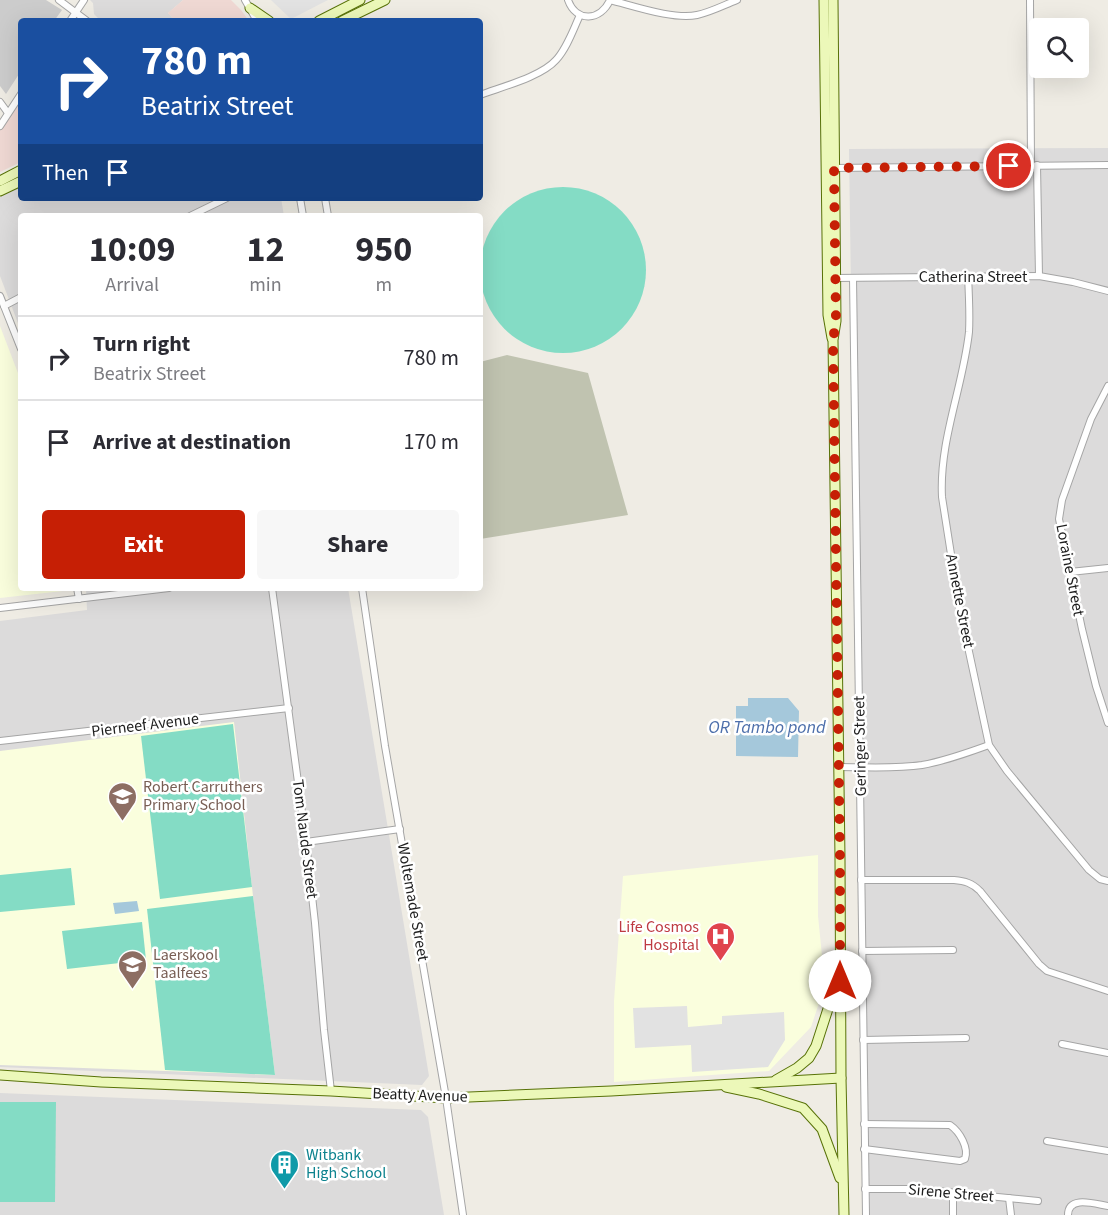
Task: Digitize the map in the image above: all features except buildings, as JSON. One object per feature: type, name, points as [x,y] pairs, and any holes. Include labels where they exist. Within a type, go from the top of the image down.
[{"type":"main road","points":[[325,18],[360,0]]},
{"type":"main road","points":[[348,18],[385,0]]},
{"type":"main road","points":[[818,0],[824,19],[832,278],[836,321],[833,340],[844,1215]]},
{"type":"main road","points":[[824,19],[831,1]]},
{"type":"main road","points":[[830,168],[831,1]]},
{"type":"main road","points":[[248,4],[265,18]]},
{"type":"main road","points":[[0,181],[18,172]]},
{"type":"main road","points":[[0,191],[18,182]]},
{"type":"main road","points":[[774,1081],[797,1068],[816,1046],[840,972]]},
{"type":"main road","name":"Beatty Avenue","points":[[0,1075],[113,1083],[331,1091],[446,1098],[841,1078]]},
{"type":"main road","points":[[713,1084],[759,1094],[803,1108],[822,1129],[843,1186]]},
{"type":"street","points":[[59,0],[83,18]]},
{"type":"street","points":[[72,18],[84,0]]},
{"type":"street","points":[[568,0],[572,9],[587,17],[602,13],[610,0],[684,16],[699,15],[737,0]]},
{"type":"street","points":[[1030,0],[1039,276]]},
{"type":"street","points":[[248,4],[255,18]]},
{"type":"street","points":[[483,94],[539,73],[550,66],[562,53],[580,15]]},
{"type":"street","points":[[0,126],[18,98]]},
{"type":"street","points":[[0,102],[8,113]]},
{"type":"street","points":[[830,168],[1108,165]]},
{"type":"street","points":[[196,213],[220,201]]},
{"type":"street","name":"Annette Street","points":[[968,276],[969,330],[943,459],[941,483],[959,605],[989,744],[1007,771],[1089,870],[1108,882]]},
{"type":"street","name":"Catherina Street","points":[[832,278],[1039,276],[1108,291]]},
{"type":"street","name":"Geringer Street","points":[[853,278],[866,1215]]},
{"type":"street","points":[[0,296],[18,341]]},
{"type":"street","points":[[4,306],[18,299]]},
{"type":"street","name":"Loraine Street","points":[[1108,386],[1091,419],[1060,512],[1060,529],[1096,686],[1108,723]]},
{"type":"street","points":[[1070,572],[1108,568]]},
{"type":"street","points":[[78,591],[80,599]]},
{"type":"street","points":[[0,608],[145,591]]},
{"type":"street","name":"Tom Naude Street","points":[[272,591],[306,842],[331,1091]]},
{"type":"street","name":"Woltemade Street","points":[[362,591],[385,746],[446,1098],[463,1215]]},
{"type":"street","name":"Pierneef Avenue","points":[[0,741],[289,708]]},
{"type":"street","points":[[838,768],[888,768],[921,765],[989,744]]},
{"type":"street","points":[[306,842],[400,829]]},
{"type":"street","points":[[861,880],[954,880],[973,885],[1047,971],[1108,991]]},
{"type":"street","points":[[862,951],[953,950]]},
{"type":"street","points":[[863,1041],[966,1038]]},
{"type":"street","points":[[1062,1044],[1108,1053]]},
{"type":"street","points":[[864,1124],[950,1125],[958,1132],[967,1155],[960,1161],[864,1149]]},
{"type":"street","points":[[1047,1142],[1108,1151]]},
{"type":"street","name":"Sirene Street","points":[[865,1189],[918,1189],[1038,1201]]},
{"type":"street","points":[[953,1193],[953,1215]]},
{"type":"street","points":[[1009,1198],[1011,1215]]},
{"type":"street","points":[[1068,1215],[1068,1209],[1076,1202],[1108,1206]]},
{"type":"shaded area","points":[[0,0],[46,0],[62,10],[56,18],[18,18],[18,76],[6,94],[0,86]]},
{"type":"shaded area","points":[[90,0],[183,0],[168,13],[172,18],[98,18],[94,14],[93,3]]},
{"type":"shaded area","points":[[183,0],[231,0],[247,18],[172,18],[168,13]]},
{"type":"shaded area","points":[[271,0],[328,0],[293,18],[290,18]]},
{"type":"shaded area","points":[[18,102],[18,163],[0,172],[0,129]]},
{"type":"shaded area","points":[[1108,148],[1108,1215],[864,1215],[849,149]]},
{"type":"shaded area","points":[[18,188],[18,201],[282,201],[284,213],[18,213],[18,323],[0,276],[0,197]]},
{"type":"shaded area","points":[[0,326],[18,373],[18,591],[63,591],[0,598]]},
{"type":"shaded area","points":[[507,355],[588,373],[628,515],[483,539],[483,361]]},
{"type":"shaded area","points":[[86,591],[348,591],[429,1076],[422,1085],[0,1067],[0,621],[87,610]]},
{"type":"shaded area","points":[[234,722],[275,1075],[0,1065],[0,751]]},
{"type":"shaded area","name":"Life Cosmos Hospital","points":[[818,855],[818,916],[825,985],[811,1027],[769,1071],[614,1082],[614,1001],[623,876]]},
{"type":"shaded area","points":[[687,1006],[688,1027],[722,1024],[722,1016],[784,1012],[785,1040],[768,1067],[692,1072],[691,1045],[635,1048],[633,1008]]},
{"type":"shaded area","points":[[0,1093],[421,1110],[428,1117],[444,1215],[0,1215]]},
{"type":"green space","points":[[563,187],[579,189],[609,201],[622,211],[632,224],[644,254],[646,270],[644,286],[632,316],[622,329],[609,339],[579,351],[563,353],[547,351],[517,339],[504,329],[494,316],[483,289],[483,251],[494,224],[504,211],[517,201],[547,189]]},
{"type":"green space","points":[[233,724],[252,887],[160,899],[141,736]]},
{"type":"green space","points":[[71,868],[75,905],[0,912],[0,875]]},
{"type":"green space","points":[[253,896],[275,1075],[165,1070],[147,909]]},
{"type":"green space","points":[[142,922],[146,960],[67,969],[62,931]]},
{"type":"green space","points":[[0,1102],[56,1102],[55,1202],[0,1202]]},
{"type":"water","name":"OR Tambo pond","points":[[748,698],[788,698],[799,711],[798,757],[736,756],[736,706],[748,706]]},
{"type":"water","points":[[137,901],[139,911],[115,914],[113,903]]},
{"type":"place","name":"Robert Carruthers Primary School","points":[[122,822]]},
{"type":"place","name":"Life Cosmos Hospital","points":[[720,962]]},
{"type":"place","name":"Laerskool Taalfees","points":[[132,990]]},
{"type":"place","name":"Witbank High School","points":[[285,1190]]},
{"type":"route","points":[[840,981],[833,340],[836,321],[834,168],[1009,166]]}]
